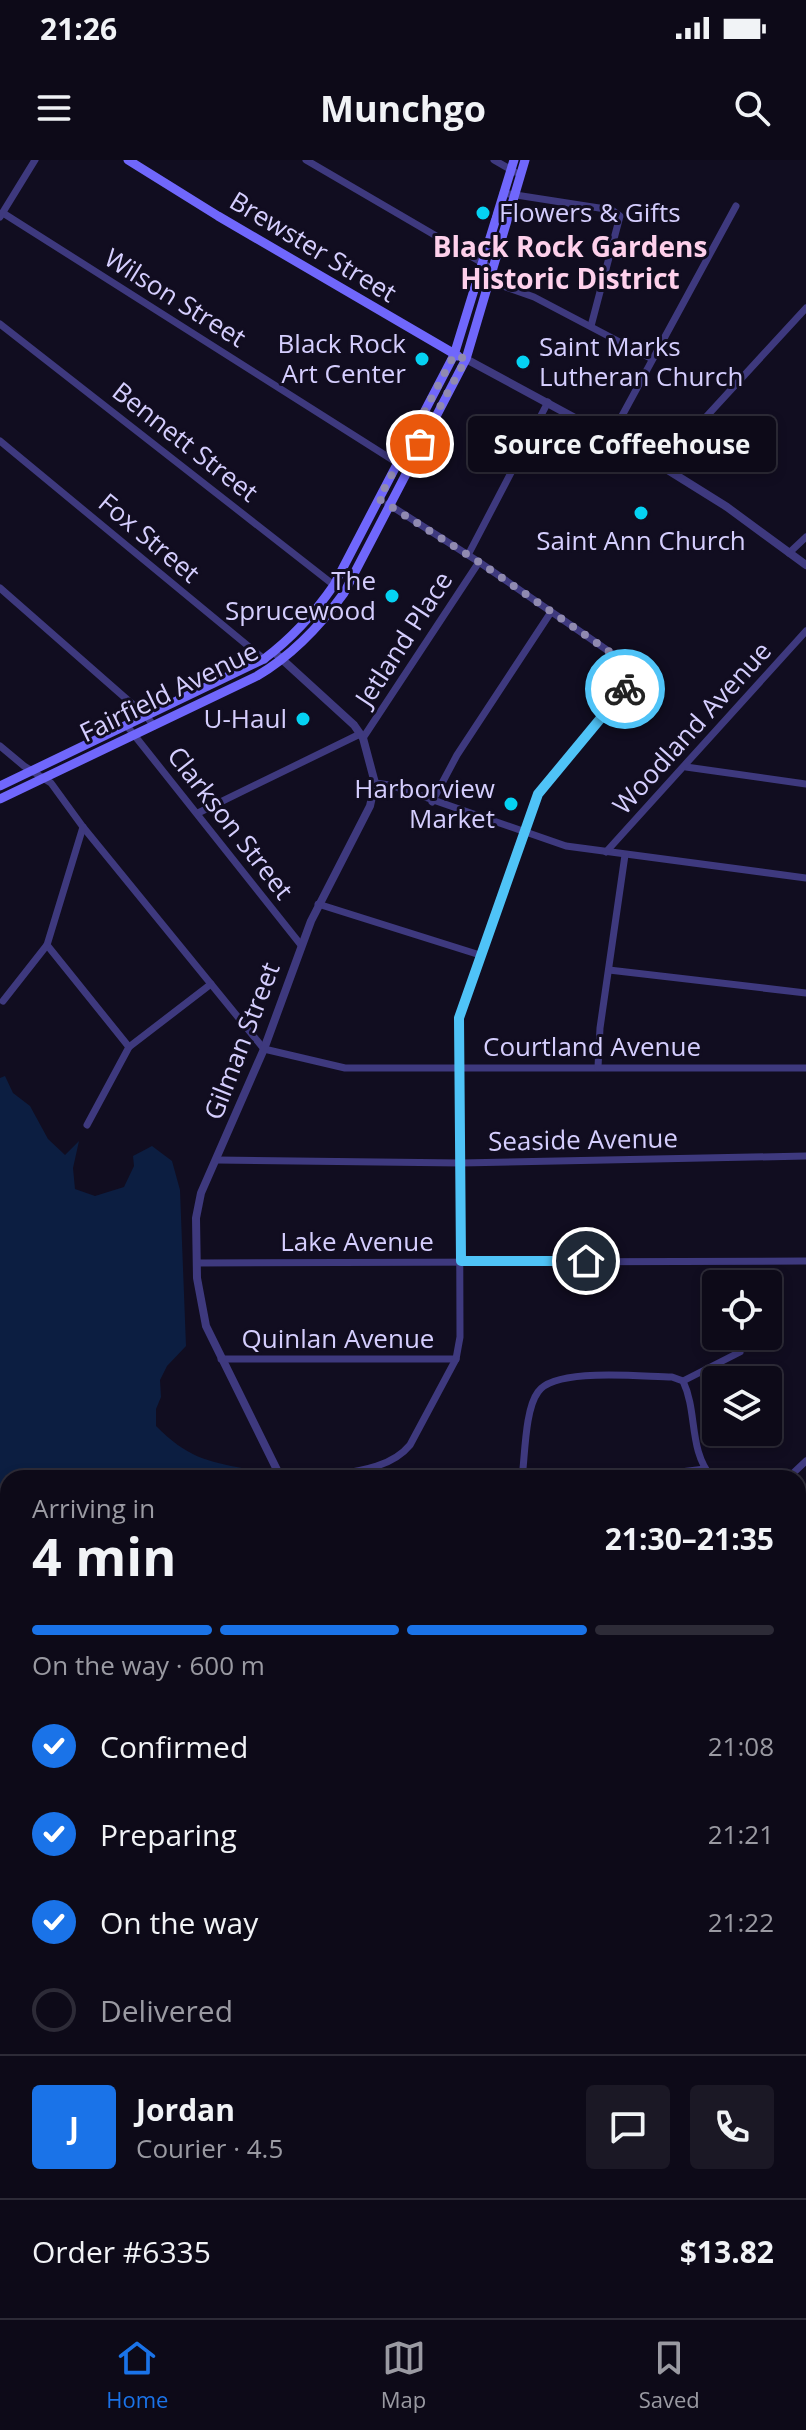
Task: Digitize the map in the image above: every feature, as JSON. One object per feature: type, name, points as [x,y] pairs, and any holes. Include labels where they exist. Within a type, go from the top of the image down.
[{"type":"main road","name":"Brewster Street","points":[[128,160],[454,355],[466,359]]},
{"type":"main road","name":"Fairfield Avenue","points":[[402,466],[466,359],[486,266],[515,169],[525,160]]},
{"type":"main road","name":"Fairfield Avenue","points":[[0,799],[271,668],[315,630],[344,593],[454,355],[483,279]]},
{"type":"main road","name":"Fairfield Avenue","points":[[0,786],[147,717],[274,652],[298,631],[334,585],[384,502]]},
{"type":"street","points":[[1,215],[35,160]]},
{"type":"street","points":[[306,160],[486,266]]},
{"type":"street","points":[[494,160],[515,169]]},
{"type":"street","points":[[509,193],[612,210],[620,216],[591,326]]},
{"type":"street","points":[[611,436],[736,206]]},
{"type":"street","name":"Wilson Street","points":[[1,215],[402,466]]},
{"type":"street","points":[[483,279],[534,297],[652,359]]},
{"type":"street","points":[[661,466],[806,308]]},
{"type":"street","name":"Bennett Street","points":[[0,324],[344,593]]},
{"type":"street","name":"Brewster Street","points":[[466,359],[661,466],[727,507],[806,565]]},
{"type":"street","points":[[468,555],[548,402]]},
{"type":"street","name":"Fox Street","points":[[0,441],[264,659],[271,668]]},
{"type":"street","points":[[356,1470],[375,1466],[402,1454],[410,1445],[456,1359],[460,1337],[461,1261],[459,1018],[538,794],[639,672],[479,562],[384,502]]},
{"type":"street","points":[[789,553],[806,537]]},
{"type":"street","name":"Jetland Place","points":[[362,736],[479,562]]},
{"type":"street","points":[[0,588],[154,726]]},
{"type":"street","points":[[432,802],[457,755],[551,612]]},
{"type":"street","name":"Woodland Avenue","points":[[606,852],[806,631]]},
{"type":"street","points":[[274,652],[348,718],[362,736],[375,783],[390,785],[566,846],[806,878]]},
{"type":"street","name":"Clarkson Street","points":[[127,726],[301,945]]},
{"type":"street","points":[[198,813],[362,736]]},
{"type":"street","points":[[0,746],[51,783],[83,827],[264,1049]]},
{"type":"street","points":[[686,767],[806,784]]},
{"type":"street","name":"Gilman Street","points":[[277,1470],[221,1359],[202,1310],[197,1263],[197,1207],[264,1049],[318,904],[367,814],[375,783]]},
{"type":"street","points":[[3,1001],[47,945],[83,827]]},
{"type":"street","points":[[598,1067],[600,1028],[625,855]]},
{"type":"street","points":[[318,904],[480,955]]},
{"type":"street","points":[[47,945],[129,1047]]},
{"type":"street","points":[[609,970],[806,993]]},
{"type":"street","points":[[87,1125],[129,1047],[211,984]]},
{"type":"street","name":"Courtland Avenue","points":[[264,1049],[345,1068],[806,1068]]},
{"type":"street","name":"Seaside Avenue","points":[[217,1160],[461,1163],[806,1156]]},
{"type":"street","name":"Lake Avenue","points":[[197,1263],[806,1261]]},
{"type":"street","points":[[683,1381],[740,1352]]},
{"type":"street","name":"Quinlan Avenue","points":[[221,1359],[456,1359]]},
{"type":"street","points":[[523,1470],[532,1404],[539,1390],[551,1381],[574,1377],[672,1377],[683,1381],[690,1395],[695,1443],[705,1469],[697,1470]]},
{"type":"water","points":[[5,1076],[13,1093],[30,1106],[48,1139],[65,1155],[79,1141],[73,1168],[75,1189],[95,1196],[124,1187],[134,1166],[133,1156],[152,1146],[172,1161],[180,1190],[186,1346],[167,1366],[160,1380],[161,1397],[156,1409],[156,1426],[187,1451],[248,1470],[0,1470],[0,1078]]},
{"type":"waterway","points":[[0,1791],[0,1797]]},
{"type":"way so far","points":[[420,444],[466,359],[454,355],[379,499],[479,562],[639,672],[625,689]]},
{"type":"place","name":"Flowers & Gifts","points":[[483,213]]},
{"type":"place","name":"Black Rock Art Center","points":[[422,359]]},
{"type":"place","name":"Saint Marks Lutheran Church","points":[[523,362]]},
{"type":"place","name":"Source Coffeehouse","points":[[420,444]]},
{"type":"place","name":"Saint Ann Church","points":[[641,513]]},
{"type":"place","name":"The Sprucewood","points":[[392,596]]},
{"type":"place","name":"U-Haul","points":[[303,719]]},
{"type":"place","name":"Harborview Market","points":[[511,804]]},
{"type":"district","name":"Black Rock Gardens Historic District","points":[[570,263]]},
{"type":"route","points":[[586,1261],[461,1261],[459,1018],[538,794],[625,689]]}]
